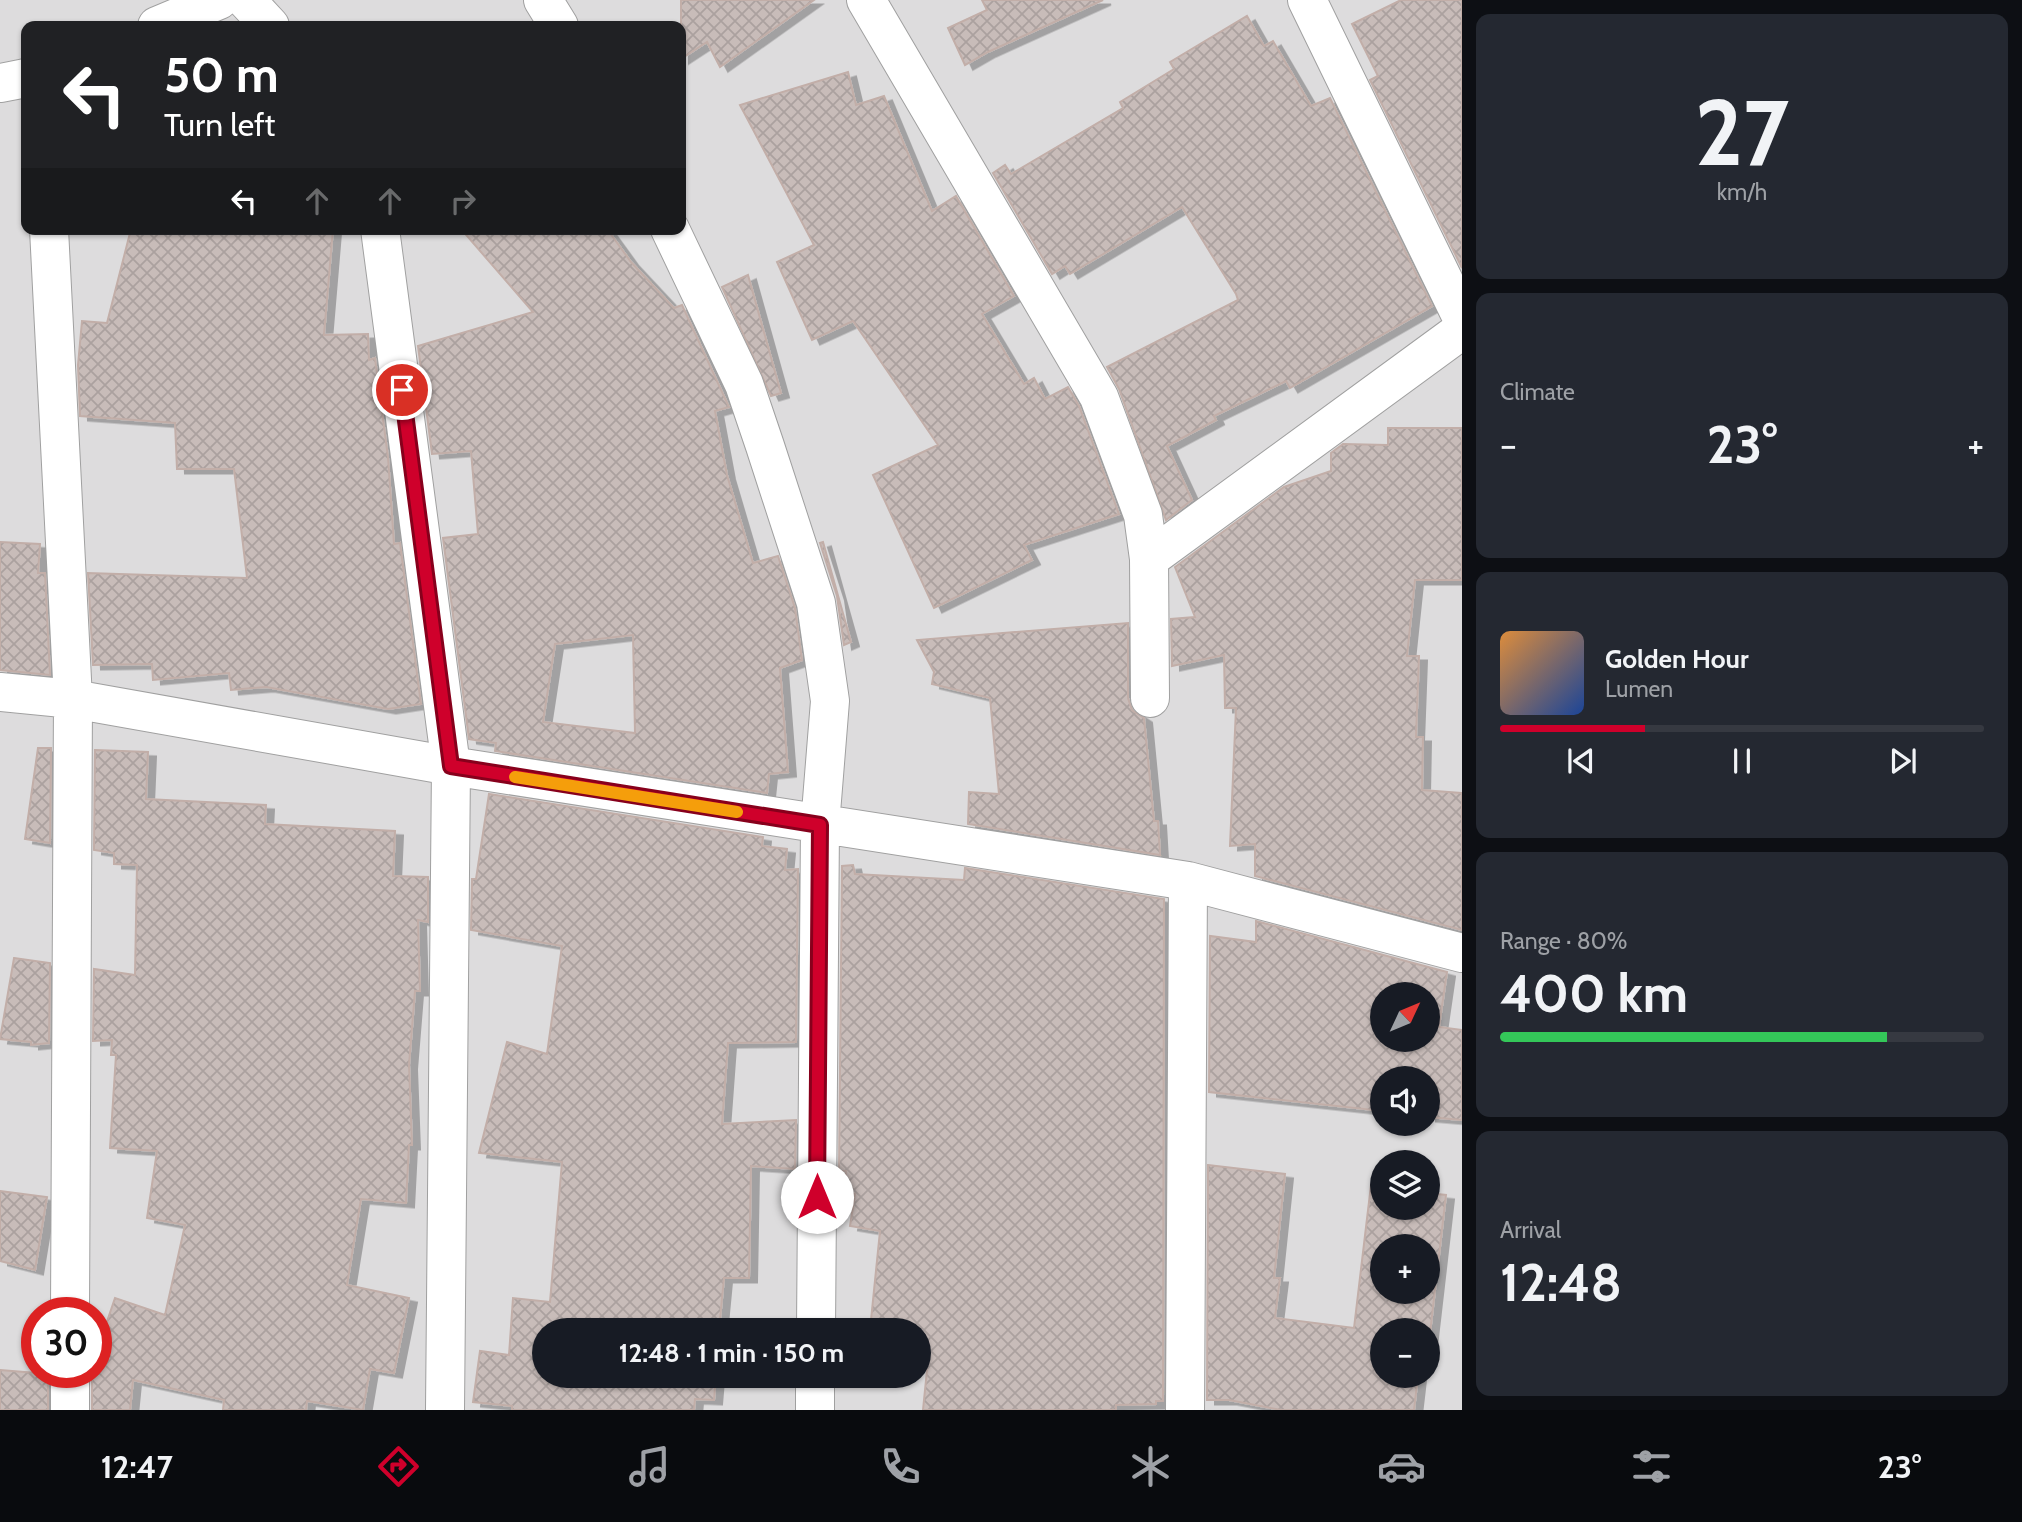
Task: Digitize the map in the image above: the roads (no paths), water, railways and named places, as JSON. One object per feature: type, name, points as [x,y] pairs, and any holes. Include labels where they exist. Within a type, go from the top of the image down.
[{"type":"street","points":[[169,21],[219,0]]},
{"type":"street","points":[[246,0],[265,21]]},
{"type":"street","points":[[543,0],[556,21]]},
{"type":"street","points":[[866,0],[1099,397],[1143,515],[1149,559],[1150,698]]},
{"type":"street","points":[[1307,0],[1462,318]]},
{"type":"street","points":[[0,83],[21,79]]},
{"type":"street","points":[[49,235],[73,699],[70,1297]]},
{"type":"street","points":[[381,235],[451,766],[445,1410]]},
{"type":"street","points":[[673,235],[744,384],[816,603],[830,701],[820,825],[816,1318]]},
{"type":"street","points":[[1149,559],[1462,330]]},
{"type":"street","points":[[0,692],[73,699],[451,766],[1188,881],[1462,953]]},
{"type":"street","points":[[1185,1410],[1188,881]]},
{"type":"street","points":[[70,1388],[70,1410]]},
{"type":"street","points":[[815,1410],[816,1388]]}]
